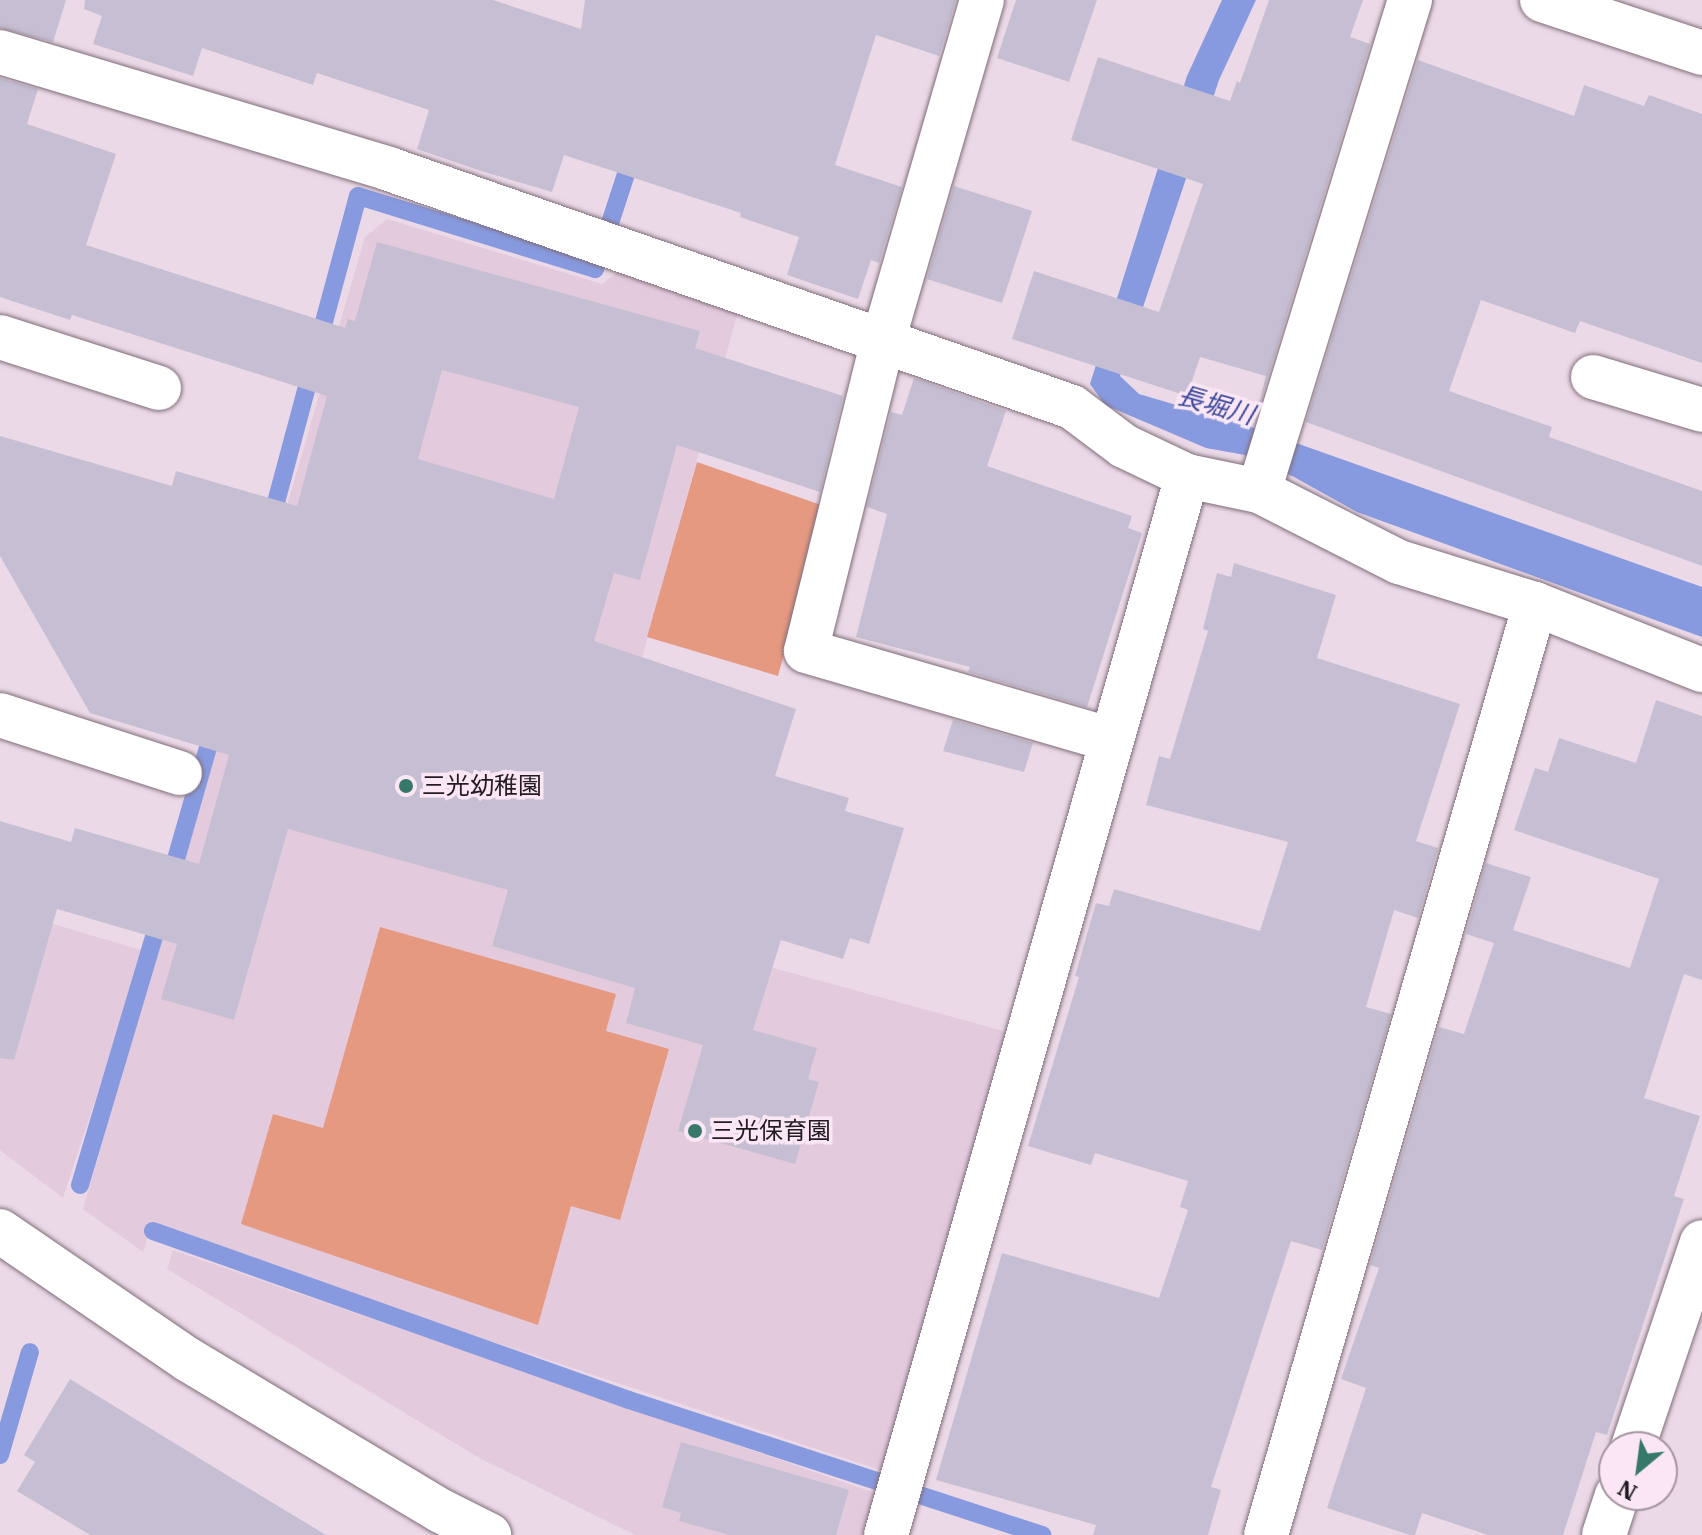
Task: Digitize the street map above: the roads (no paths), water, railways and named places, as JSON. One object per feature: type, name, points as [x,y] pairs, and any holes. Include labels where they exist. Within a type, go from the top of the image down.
[{"type":"street","points":[[982,0],[883,340],[806,651],[1109,739]]},
{"type":"street","points":[[1259,491],[1410,0]]},
{"type":"street","points":[[1542,0],[1702,53]]},
{"type":"street","points":[[0,52],[389,169],[1072,407],[1124,446],[1187,476],[1259,491],[1399,562],[1535,604],[1702,670]]},
{"type":"street","points":[[0,337],[159,388]]},
{"type":"street","points":[[1593,377],[1702,410]]},
{"type":"street","points":[[895,1506],[1109,739],[1187,476]]},
{"type":"street","points":[[1266,1535],[1535,604]]},
{"type":"street","points":[[0,715],[180,773]]},
{"type":"street","points":[[0,1231],[187,1359],[441,1511],[489,1535]]},
{"type":"street","points":[[1638,1431],[1702,1242]]},
{"type":"street","points":[[1604,1535],[1612,1511]]},
{"type":"water","points":[[1222,0],[1256,0],[1219,80],[1120,376],[1139,394],[1254,428],[1702,587],[1702,637],[1357,512],[1294,477],[1245,455],[1206,448],[1105,405],[1090,384],[1187,76]]},
{"type":"waterway","points":[[318,344],[358,196],[595,269],[633,153]]},
{"type":"waterway","points":[[271,521],[312,368]]},
{"type":"waterway","points":[[170,880],[214,727]]},
{"type":"waterway","points":[[80,1185],[160,916]]},
{"type":"waterway","points":[[153,1231],[629,1400],[1042,1535]]},
{"type":"waterway","points":[[0,1455],[30,1352]]},
{"type":"place","name":"三光幼稚園","points":[[406,786]]},
{"type":"place","name":"三光保育園","points":[[695,1131]]},
{"type":"water label","name":"長堀川","points":[[1216,405]]}]
